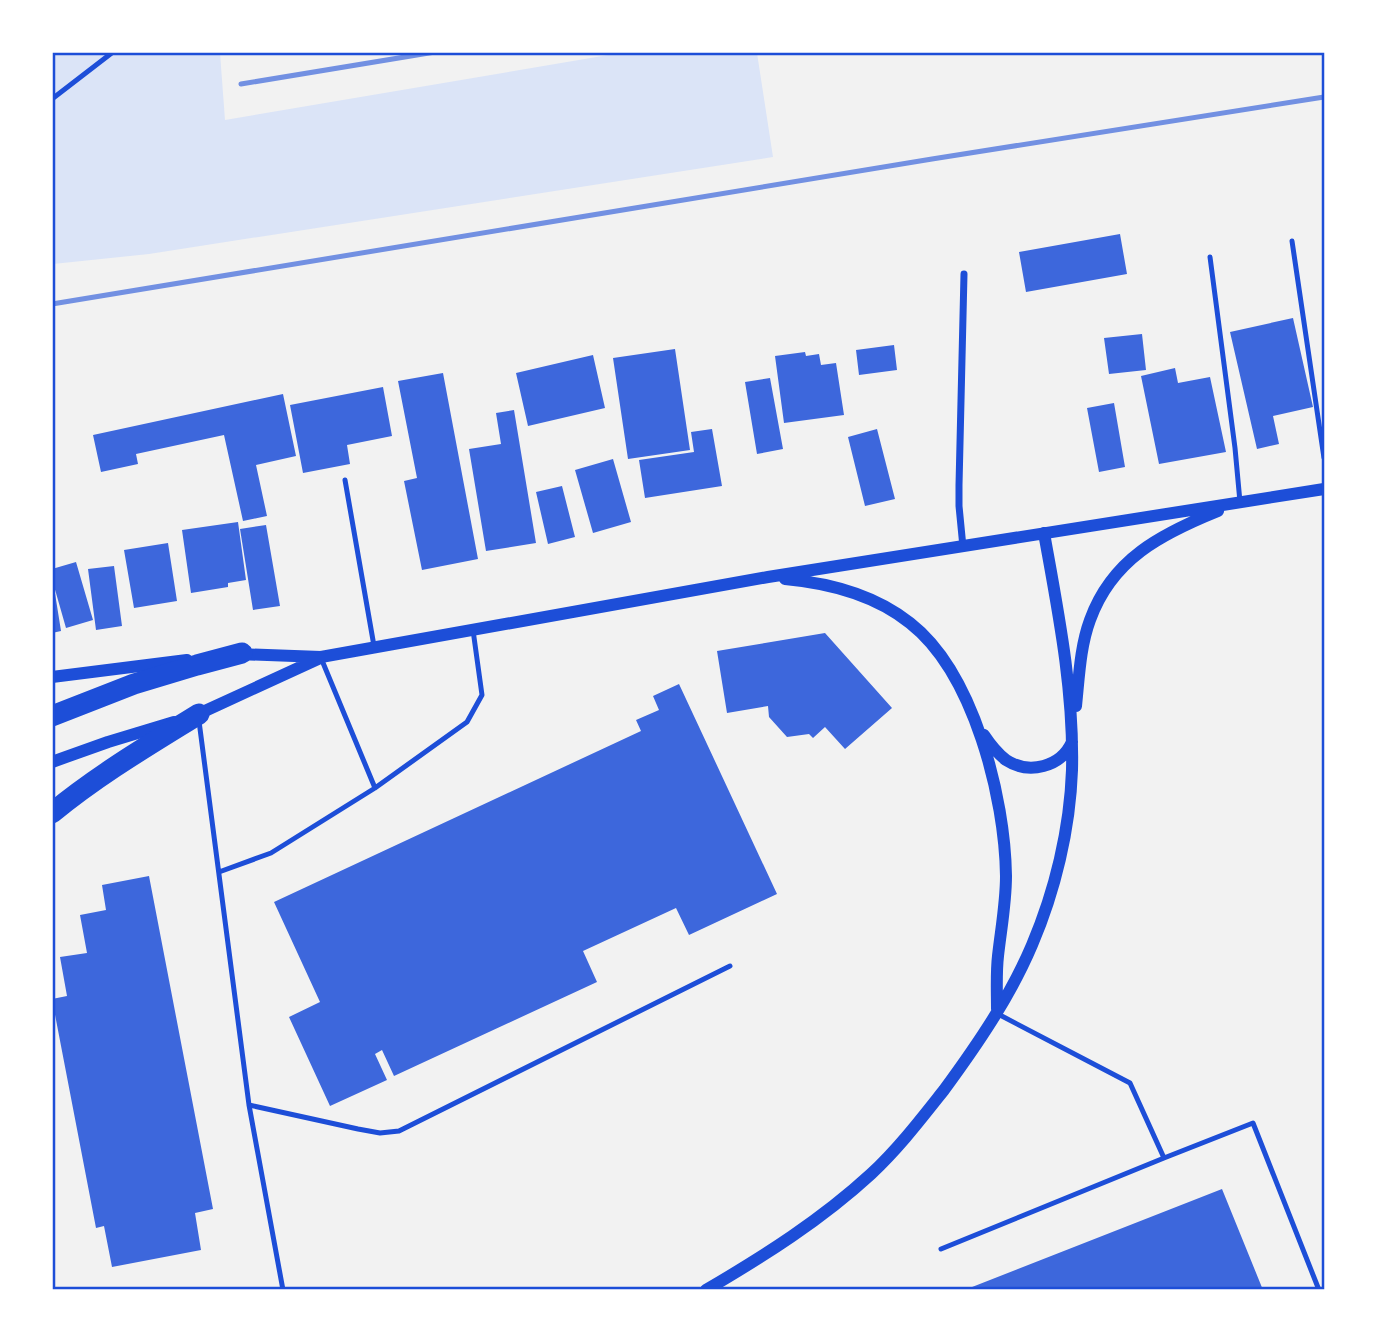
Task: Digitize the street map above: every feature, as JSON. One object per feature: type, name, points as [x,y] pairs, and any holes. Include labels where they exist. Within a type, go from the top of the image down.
[{"type":"highway","points":[[52,716],[134,684],[242,653]]},
{"type":"highway","points":[[52,813],[141,750],[199,715]]},
{"type":"street","points":[[963,547],[959,485],[964,274]]},
{"type":"street","points":[[52,677],[242,653],[321,657],[768,577],[1325,489]]},
{"type":"street","points":[[973,717],[995,750],[1016,765],[1028,768],[1043,766],[1064,755],[1072,744],[1084,640],[1105,587],[1116,572],[1147,547],[1202,517],[1240,502]]},
{"type":"street","points":[[706,1290],[760,1258],[833,1206],[872,1174],[892,1153],[956,1073],[996,1013],[1032,945],[1055,875],[1066,822],[1072,770],[1065,656],[1044,533]]},
{"type":"street","points":[[768,577],[844,590],[898,614],[937,649],[950,670],[973,717],[989,764],[1002,823],[1005,901],[998,957],[996,1013]]},
{"type":"street","points":[[52,762],[199,715],[321,657]]},
{"type":"lane","points":[[52,99],[113,52]]},
{"type":"lane","points":[[1292,241],[1325,458]]},
{"type":"lane","points":[[1210,257],[1236,448],[1240,502]]},
{"type":"lane","points":[[345,480],[374,648]]},
{"type":"lane","points":[[219,872],[271,853],[375,788],[467,722],[482,695],[473,630]]},
{"type":"lane","points":[[321,657],[375,788]]},
{"type":"lane","points":[[199,715],[249,1105],[283,1290]]},
{"type":"lane","points":[[249,1105],[380,1133],[399,1131],[730,966]]},
{"type":"lane","points":[[996,1013],[1130,1083],[1164,1158]]},
{"type":"lane","points":[[941,1249],[1253,1123],[1319,1290]]},
{"type":"shaded area","points":[[52,53],[220,53],[225,120],[620,53],[757,53],[773,157],[149,254],[53,264]]},
{"type":"building","points":[[1120,234],[1127,274],[1026,292],[1019,252]]},
{"type":"building","points":[[1293,318],[1313,407],[1273,416],[1279,444],[1257,449],[1230,332]]},
{"type":"building","points":[[1142,334],[1146,370],[1109,374],[1104,338]]},
{"type":"building","points":[[894,345],[897,370],[859,375],[856,350]]},
{"type":"building","points":[[675,349],[690,450],[628,459],[613,358]]},
{"type":"building","points":[[805,352],[806,356],[819,354],[821,365],[836,363],[844,415],[784,423],[775,356]]},
{"type":"building","points":[[593,355],[605,408],[528,426],[516,373]]},
{"type":"building","points":[[1175,368],[1178,383],[1210,377],[1226,452],[1159,464],[1141,376]]},
{"type":"building","points":[[443,373],[478,559],[422,570],[404,481],[417,478],[398,381]]},
{"type":"building","points":[[770,378],[783,449],[757,454],[745,382]]},
{"type":"building","points":[[383,387],[392,436],[347,445],[350,464],[303,473],[290,405]]},
{"type":"building","points":[[283,394],[296,456],[256,465],[267,516],[243,521],[224,435],[136,454],[138,464],[101,472],[93,435]]},
{"type":"building","points":[[1114,403],[1125,467],[1099,472],[1087,408]]},
{"type":"building","points":[[514,410],[536,543],[486,551],[469,449],[501,444],[496,413]]},
{"type":"building","points":[[712,429],[722,486],[645,498],[639,460],[694,452],[691,432]]},
{"type":"building","points":[[877,429],[895,499],[865,506],[848,437]]},
{"type":"building","points":[[613,459],[631,522],[593,533],[575,470]]},
{"type":"building","points":[[562,486],[575,537],[548,544],[536,492]]},
{"type":"building","points":[[238,522],[246,580],[228,583],[228,587],[191,593],[182,530]]},
{"type":"building","points":[[266,525],[280,606],[253,610],[240,529]]},
{"type":"building","points":[[168,543],[177,601],[134,608],[124,550]]},
{"type":"building","points":[[76,562],[93,620],[66,628],[52,579],[52,569]]},
{"type":"building","points":[[114,566],[122,626],[96,630],[88,569]]},
{"type":"building","points":[[52,587],[61,631],[52,633]]},
{"type":"building","points":[[825,633],[892,708],[845,749],[825,727],[813,738],[809,734],[787,737],[769,717],[768,706],[727,713],[717,651]]},
{"type":"building","points":[[679,684],[777,894],[689,935],[676,908],[583,951],[597,982],[394,1076],[382,1050],[375,1054],[387,1080],[330,1106],[289,1017],[320,1002],[274,902],[641,731],[636,720],[659,710],[653,696]]},
{"type":"building","points":[[149,876],[213,1209],[195,1213],[201,1250],[112,1267],[104,1226],[96,1228],[52,999],[67,996],[60,957],[87,953],[80,915],[106,910],[102,885]]},
{"type":"building","points":[[1222,1189],[1263,1290],[967,1290],[967,1289]]},
{"type":"railway","points":[[241,84],[435,52]]},
{"type":"railway","points":[[52,304],[1324,97]]}]
